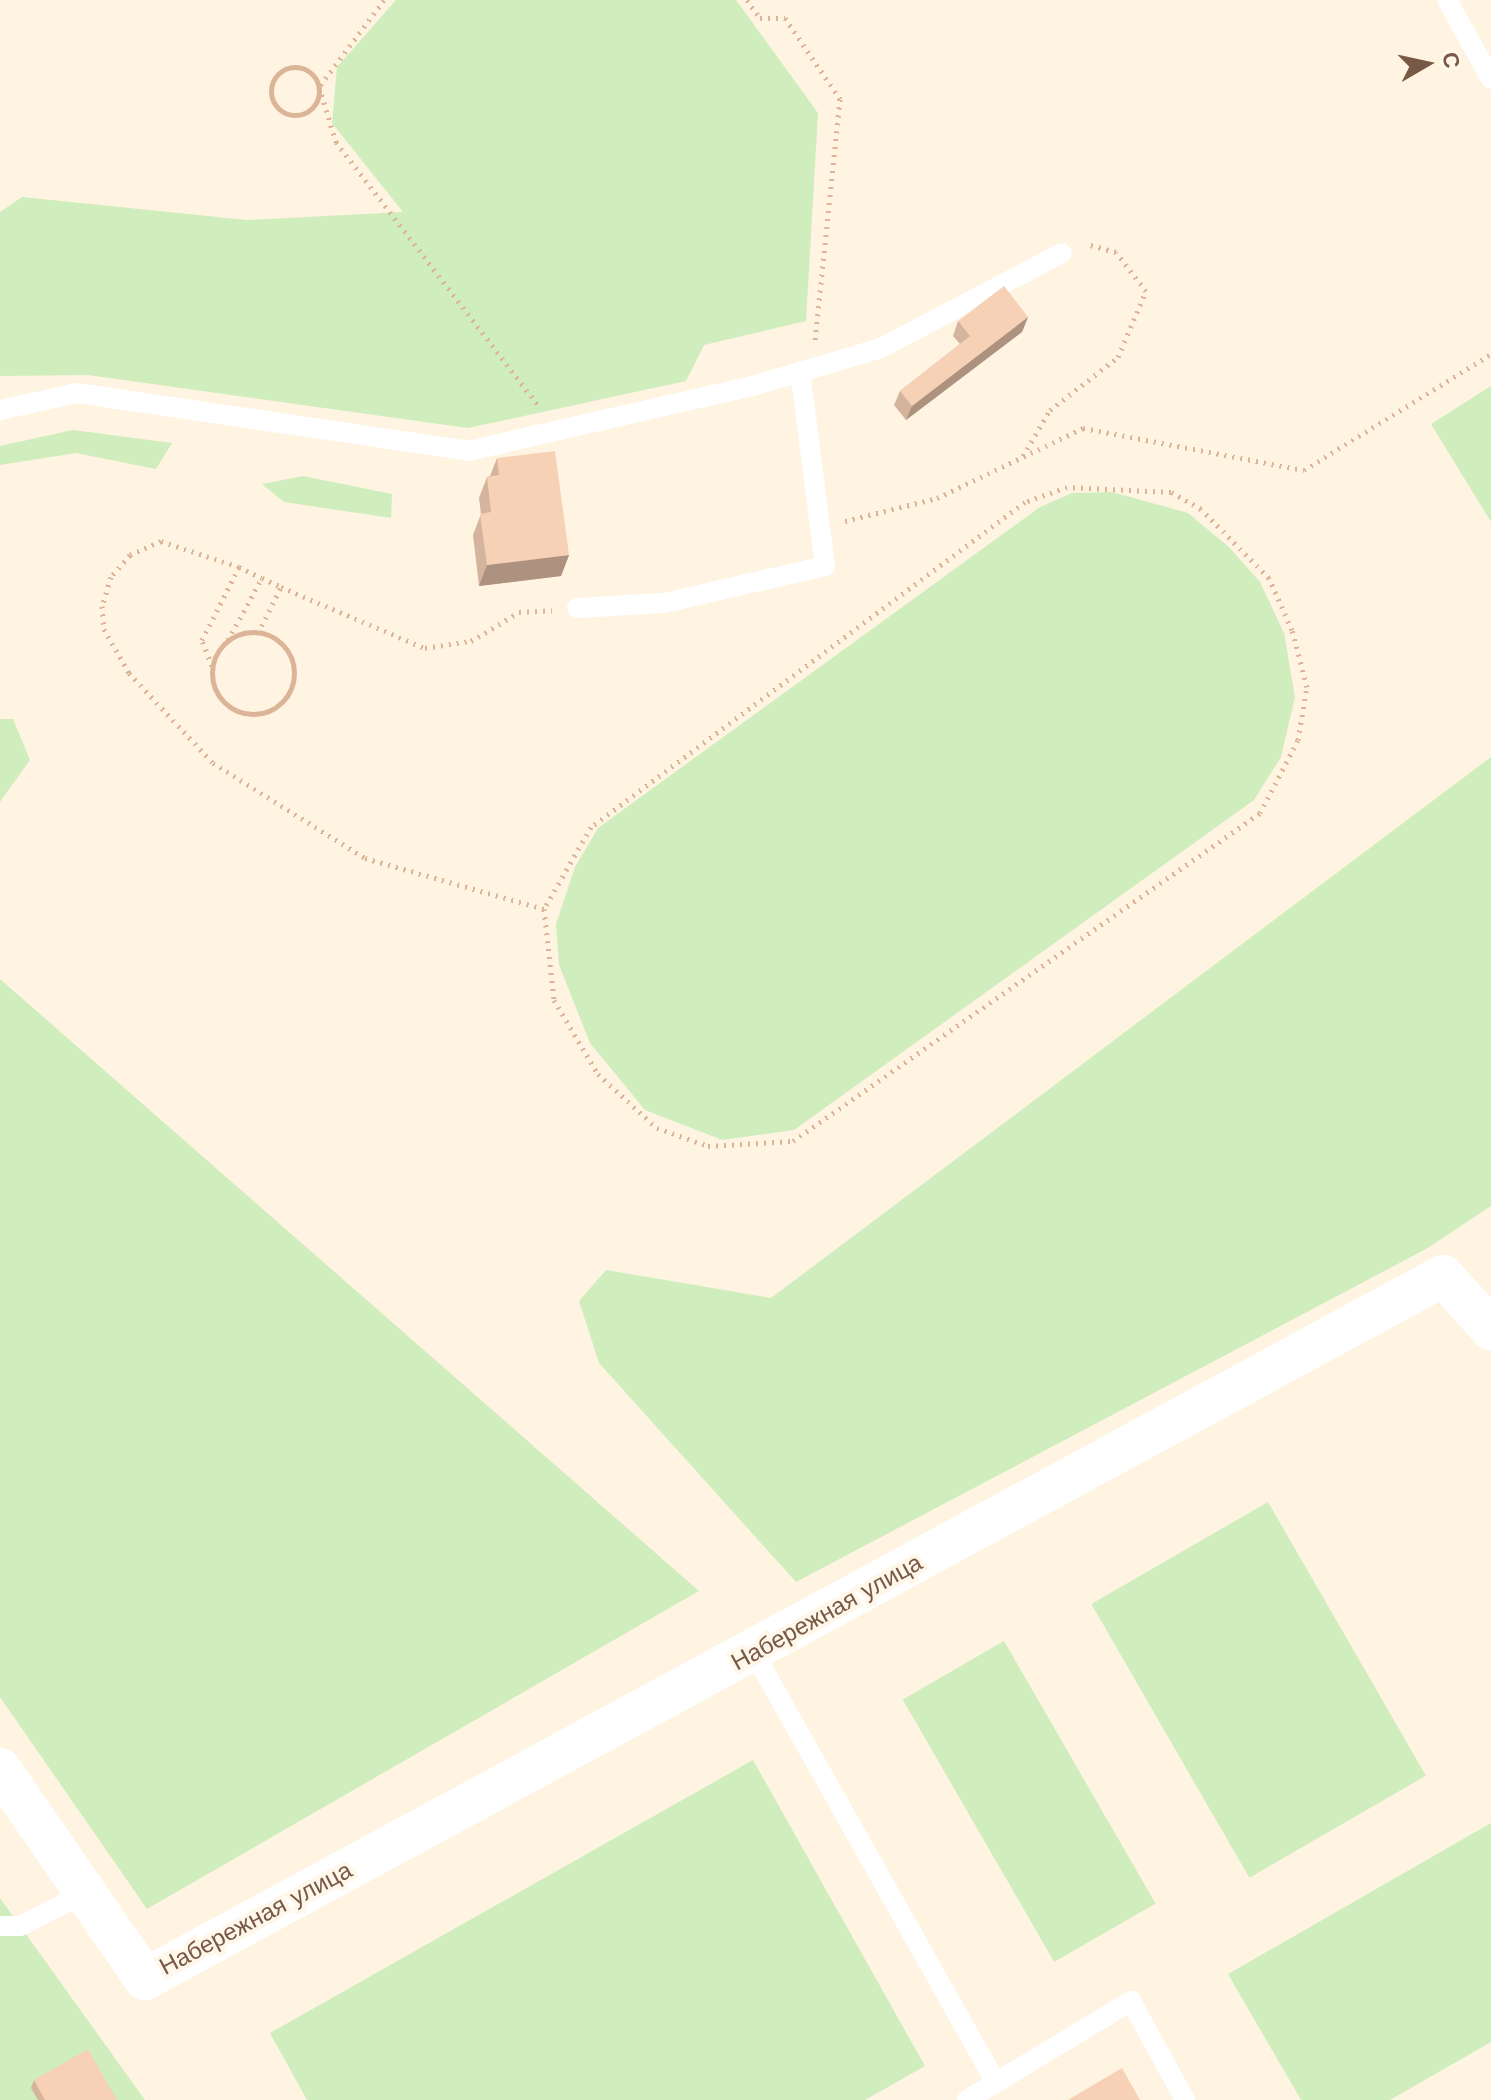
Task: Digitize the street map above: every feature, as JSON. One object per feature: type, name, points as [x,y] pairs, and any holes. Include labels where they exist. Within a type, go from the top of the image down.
[{"type":"street","name":"Набережная улица","points":[[85,1893],[145,1979],[754,1653],[1443,1276],[1491,1329]]},
{"type":"street","points":[[0,1769],[85,1893]]},
{"type":"lane","points":[[1447,0],[1491,79]]},
{"type":"lane","points":[[0,410],[77,393],[468,451],[806,370],[881,348],[1062,253]]},
{"type":"lane","points":[[577,608],[664,603],[825,566],[806,370]]},
{"type":"lane","points":[[754,1653],[996,2083]]},
{"type":"lane","points":[[0,1926],[20,1926],[85,1893]]},
{"type":"lane","points":[[967,2100],[1131,2001],[1185,2100]]},
{"type":"path","points":[[384,0],[319,87],[312,109],[297,116],[272,99],[275,76],[289,67],[311,73],[319,87],[336,142],[557,430]]},
{"type":"path","points":[[747,0],[760,18],[785,18],[840,99],[806,370]]},
{"type":"path","points":[[1023,457],[1050,410],[1118,357],[1146,291],[1116,252],[1084,243],[1062,253]]},
{"type":"path","points":[[820,525],[894,514],[1083,428],[1304,470],[1491,354]]},
{"type":"path","points":[[1067,487],[1171,492],[1201,509],[1269,578],[1292,630],[1307,687],[1298,740],[1260,813],[793,1141],[708,1146],[657,1128],[625,1106],[554,1000],[544,909],[591,827],[1025,502],[1067,487]]},
{"type":"path","points":[[544,909],[365,858],[213,763],[129,673],[104,629],[102,606],[111,577],[130,555],[161,541],[239,567],[425,648],[471,641],[519,612],[577,608]]},
{"type":"path","points":[[225,643],[258,633],[276,639],[292,660],[293,686],[277,707],[252,714],[226,705],[202,640],[239,567]]},
{"type":"path","points":[[213,667],[262,578]]},
{"type":"path","points":[[258,633],[281,587]]},
{"type":"green space","points":[[396,0],[736,0],[818,113],[806,321],[704,345],[686,381],[468,428],[88,375],[0,376],[0,212],[22,197],[247,220],[403,212],[332,123],[337,67]]},
{"type":"green space","points":[[1491,386],[1491,522],[1431,424]]},
{"type":"green space","points":[[73,430],[172,443],[156,469],[76,453],[0,465],[0,446]]},
{"type":"green space","points":[[303,476],[392,494],[391,518],[284,502],[262,484]]},
{"type":"green space","points":[[1112,492],[1188,513],[1229,547],[1260,582],[1284,633],[1295,697],[1281,757],[1254,800],[794,1130],[722,1140],[645,1110],[590,1043],[559,965],[556,924],[575,867],[598,828],[1040,507],[1072,493]]},
{"type":"green space","points":[[0,719],[13,719],[30,760],[0,802]]},
{"type":"green space","points":[[1491,757],[1491,1206],[1426,1249],[796,1582],[599,1363],[579,1301],[606,1270],[771,1298]]},
{"type":"green space","points":[[0,979],[699,1591],[147,1909],[0,1697]]},
{"type":"green space","points":[[1268,1502],[1426,1776],[1249,1878],[1091,1604]]},
{"type":"green space","points":[[1004,1641],[1156,1903],[1054,1962],[903,1700]]},
{"type":"green space","points":[[753,1760],[925,2066],[865,2100],[307,2100],[270,2033]]},
{"type":"green space","points":[[1491,1823],[1491,2042],[1390,2100],[1301,2100],[1228,1974]]},
{"type":"green space","points":[[0,1898],[20,1926],[145,2100],[0,2100]]},
{"type":"building","points":[[1004,286],[1028,317],[912,406],[900,391],[970,336],[958,321]]},
{"type":"building","points":[[555,451],[569,555],[487,565],[480,514],[491,512],[487,477],[499,475],[497,458]]},
{"type":"building","points":[[88,2049],[117,2100],[45,2100],[34,2080]]},
{"type":"building","points":[[1122,2068],[1140,2100],[1068,2100]]}]
